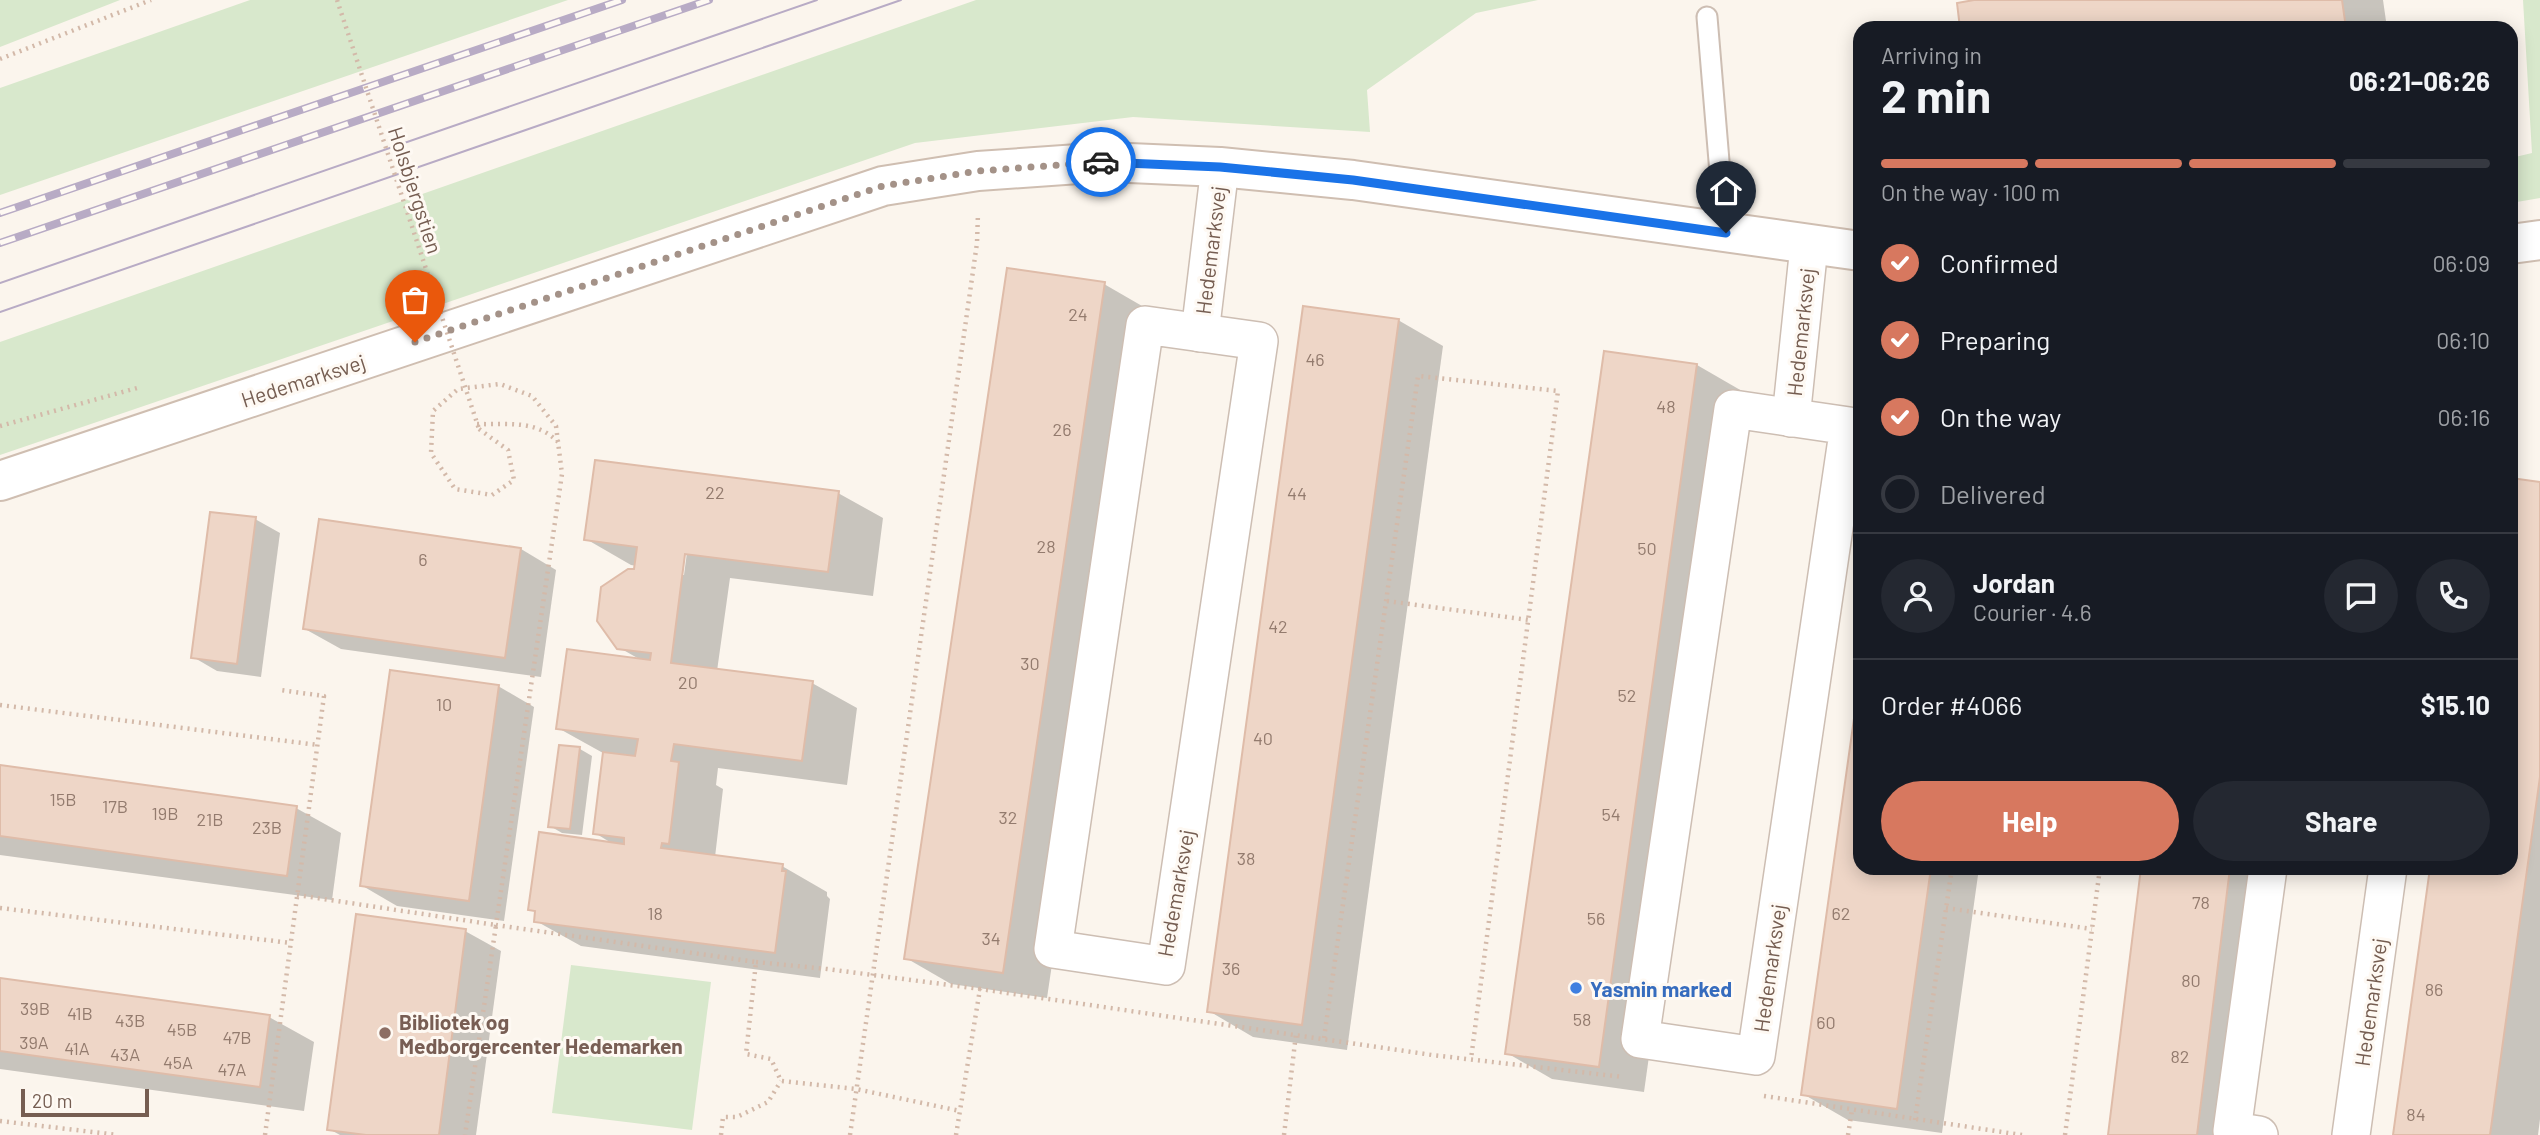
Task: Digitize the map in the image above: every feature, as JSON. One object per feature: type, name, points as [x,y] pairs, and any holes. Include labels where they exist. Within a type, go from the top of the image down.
[{"type":"street","name":"Hedemarksvej","points":[[0,481],[883,186],[978,171],[1107,162],[1220,167],[1353,180],[1853,250]]},
{"type":"street","name":"Hedemarksvej","points":[[1200,333],[1220,167]]},
{"type":"street","points":[[2518,243],[2540,240]]},
{"type":"street","name":"Hedemarksvej","points":[[1791,418],[1810,246]]},
{"type":"street","name":"Hedemarksvej","points":[[1145,325],[1200,333],[1259,341],[1167,966],[1053,949],[1145,325]]},
{"type":"street","name":"Hedemarksvej","points":[[1734,409],[1791,418],[1849,426],[1756,1056],[1640,1039],[1734,409]]},
{"type":"street","points":[[2259,1135],[2232,1131],[2267,875]]},
{"type":"street","name":"Hedemarksvej","points":[[2351,1135],[2387,875]]},
{"type":"lane","points":[[1707,17],[1726,233]]},
{"type":"path","points":[[0,59],[151,0]]},
{"type":"path","name":"Holsbjergstien","points":[[337,0],[478,427]]},
{"type":"path","points":[[850,1135],[978,243],[978,171]]},
{"type":"path","points":[[1324,1038],[1418,376],[1559,391],[1471,1059]]},
{"type":"path","points":[[465,1135],[562,474],[556,426],[532,396],[500,384],[458,389],[433,411],[431,453],[455,489],[492,495],[514,480],[509,450],[478,427]]},
{"type":"path","points":[[478,427],[508,423],[542,429],[558,443]]},
{"type":"path","points":[[1387,601],[1529,620]]},
{"type":"path","points":[[265,1135],[324,696],[279,690]]},
{"type":"path","points":[[0,705],[318,745]]},
{"type":"path","points":[[1915,1120],[1951,875]]},
{"type":"path","points":[[2065,1135],[2099,875]]},
{"type":"path","points":[[297,895],[755,962],[980,989],[1471,1059],[1623,1077]]},
{"type":"path","points":[[0,908],[291,943]]},
{"type":"path","points":[[1946,908],[2092,929]]},
{"type":"path","points":[[755,962],[747,1054],[771,1059],[781,1081]]},
{"type":"path","points":[[956,1135],[980,989]]},
{"type":"path","points":[[1284,1135],[1297,1034]]},
{"type":"path","points":[[781,1081],[856,1089],[960,1111]]},
{"type":"path","points":[[721,1135],[723,1117],[737,1117],[768,1102],[781,1081]]},
{"type":"path","points":[[1759,1095],[2022,1135]]},
{"type":"path","points":[[1848,1135],[1852,1110]]},
{"type":"path","points":[[0,1121],[118,1135]]},
{"type":"green space","points":[[0,0],[120,0],[0,47]]},
{"type":"green space","points":[[250,0],[568,0],[0,195],[0,88]]},
{"type":"green space","points":[[976,0],[1538,0],[1476,13],[1367,90],[1370,132],[1133,117],[915,143],[0,455],[0,342]]},
{"type":"green space","points":[[2523,0],[2540,0],[2540,198],[2518,202],[2518,156],[2532,153]]},
{"type":"green space","points":[[571,965],[711,982],[692,1130],[552,1113]]},
{"type":"building","points":[[1974,0],[2342,0],[2345,21],[1959,21],[1957,3]]},
{"type":"building","points":[[1007,268],[1105,282],[1003,973],[904,959]]},
{"type":"building","points":[[1303,306],[1399,319],[1302,1025],[1207,1012]]},
{"type":"building","points":[[1604,351],[1697,364],[1599,1067],[1505,1054]]},
{"type":"building","points":[[595,460],[839,491],[828,572],[685,554],[671,663],[813,681],[802,761],[674,744],[671,761],[679,762],[669,844],[662,843],[661,848],[783,864],[782,871],[786,871],[775,953],[534,922],[535,911],[528,910],[539,832],[624,844],[624,838],[593,834],[603,752],[635,756],[638,739],[556,729],[567,649],[650,660],[651,653],[617,649],[597,621],[601,587],[628,569],[634,569],[637,547],[584,540]]},
{"type":"building","points":[[2518,479],[2540,482],[2540,777],[2490,1135],[2393,1135],[2429,875],[2518,875]]},
{"type":"building","points":[[210,512],[256,517],[237,664],[191,658]]},
{"type":"building","points":[[319,519],[521,548],[505,658],[303,629]]},
{"type":"building","points":[[390,670],[499,685],[469,901],[360,886]]},
{"type":"building","points":[[1853,726],[1853,875],[1930,875],[1897,1109],[1801,1095]]},
{"type":"building","points":[[559,745],[580,747],[570,829],[548,827]]},
{"type":"building","points":[[0,765],[297,806],[287,876],[0,836]]},
{"type":"building","points":[[2140,875],[2229,875],[2197,1135],[2108,1135]]},
{"type":"building","points":[[356,914],[466,929],[439,1135],[366,1135],[327,1130]]},
{"type":"building","points":[[0,978],[270,1015],[260,1087],[0,1051]]},
{"type":"tram line","points":[[0,283],[817,0]]},
{"type":"tram line","points":[[0,312],[901,0]]},
{"type":"railway","points":[[0,213],[622,0]]},
{"type":"railway","points":[[0,243],[709,0]]},
{"type":"way so far","points":[[415,342],[883,186],[978,171],[1101,162]]},
{"type":"place","name":"Yasmin marked","points":[[1576,988]]},
{"type":"place","name":"Bibliotek og Medborgercenter Hedemarken","points":[[385,1033]]},
{"type":"route","points":[[1101,162],[1220,167],[1353,180],[1726,233]]}]
